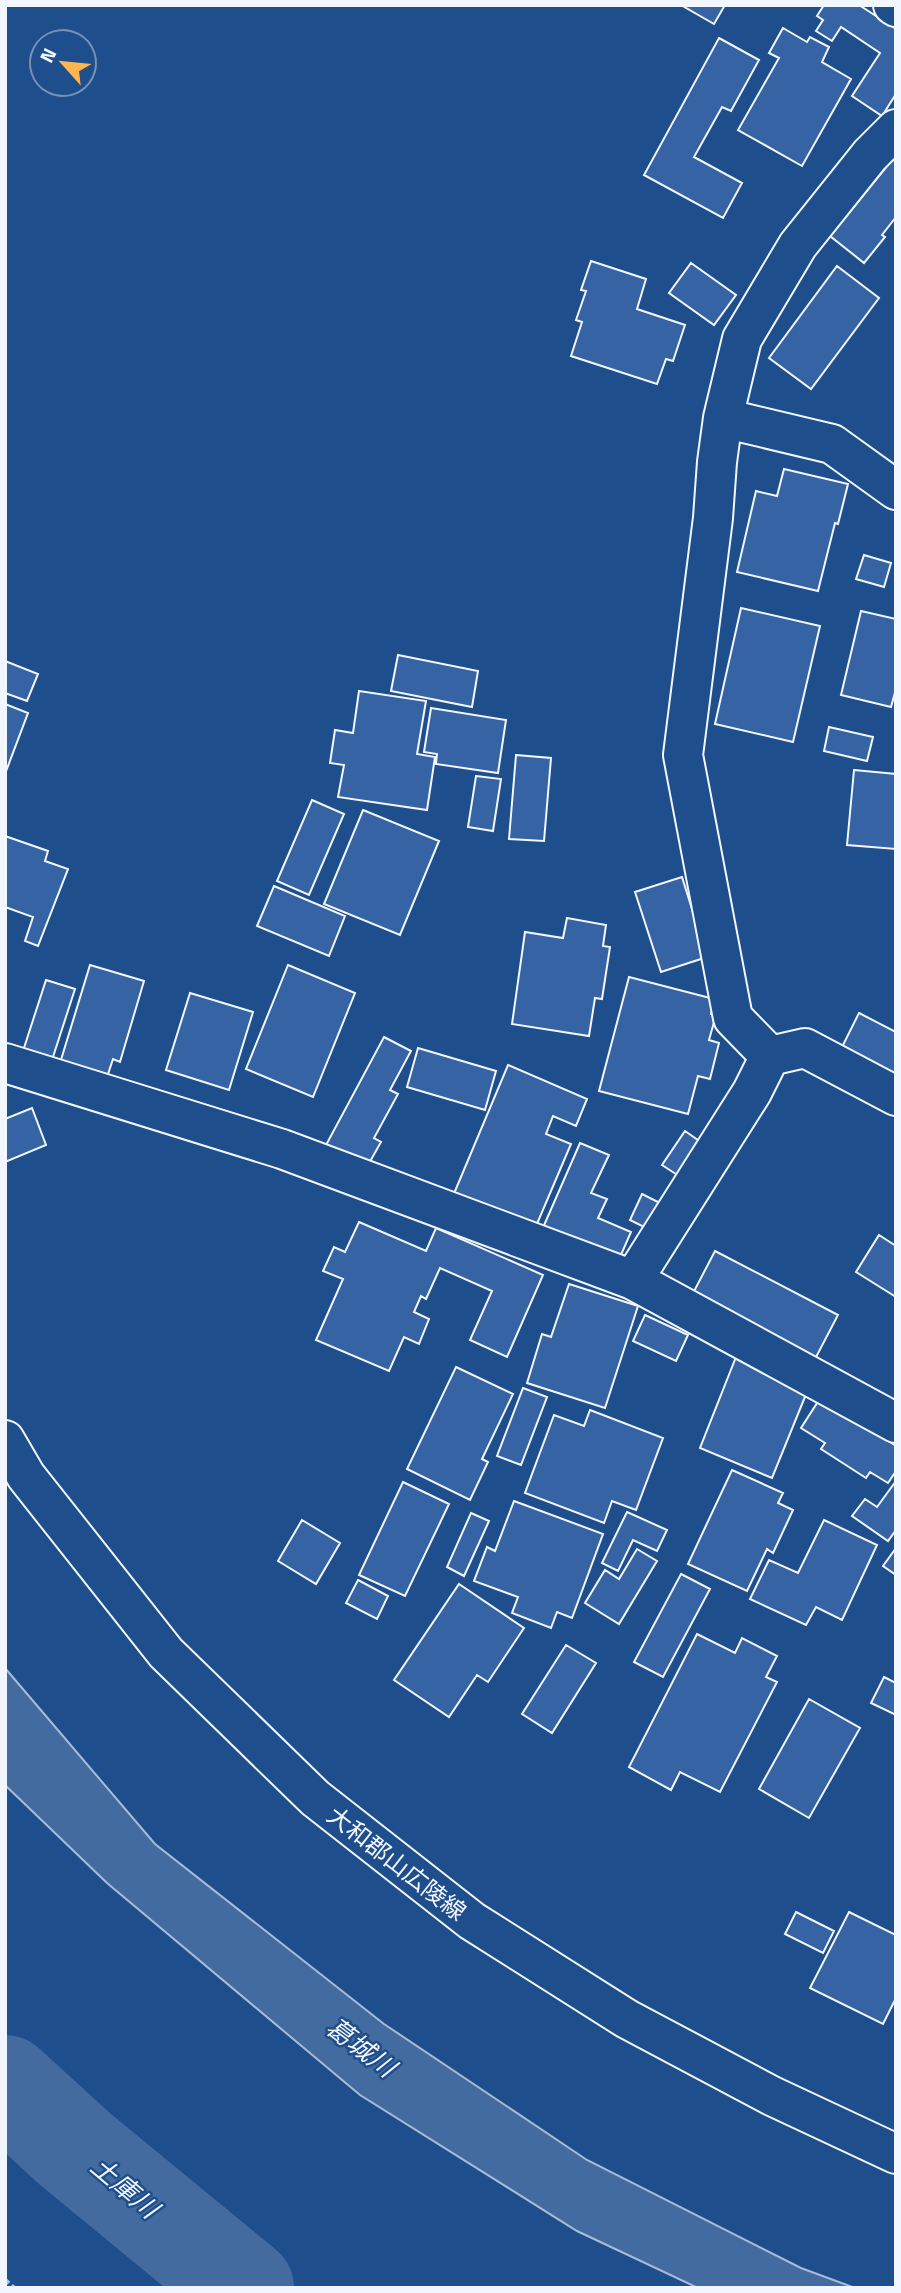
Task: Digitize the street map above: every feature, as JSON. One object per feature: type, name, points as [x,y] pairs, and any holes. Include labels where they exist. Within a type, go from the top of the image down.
[{"type":"street","points":[[770,1056],[733,1018],[683,755],[713,518],[717,462],[723,418],[742,339],[798,245],[870,155],[896,129]]},
{"type":"street","points":[[723,418],[832,444],[896,490]]},
{"type":"street","points":[[770,1056],[805,1048],[896,1096]]},
{"type":"street","points":[[633,1280],[752,1092],[770,1056]]},
{"type":"street","points":[[5,1063],[282,1149],[633,1280],[896,1423]]},
{"type":"street","name":"大和郡山広陵線","points":[[5,1440],[26,1476],[166,1653],[314,1798],[472,1921],[627,2020],[772,2096],[896,2154]]},
{"type":"path","points":[[5,2280],[14,2288]]},
{"type":"water","name":"葛城川","points":[[5,1668],[155,1844],[384,2024],[587,2160],[801,2268],[855,2288],[698,2288],[577,2231],[360,2095],[107,1883],[5,1785]]},
{"type":"building","points":[[681,5],[725,5],[714,24]]},
{"type":"building","points":[[824,5],[859,5],[896,29],[896,94],[882,116],[852,96],[880,53],[841,27],[832,41],[816,31],[823,20],[817,16]]},
{"type":"building","points":[[783,28],[807,42],[810,37],[829,47],[822,62],[851,79],[802,166],[738,130],[779,58],[769,53]]},
{"type":"building","points":[[719,38],[759,60],[731,111],[722,107],[694,157],[742,183],[723,218],[644,175]]},
{"type":"building","points":[[896,155],[896,217],[882,235],[885,237],[864,263],[830,236]]},
{"type":"building","points":[[591,261],[646,279],[637,309],[685,325],[673,361],[666,359],[657,384],[571,356],[582,322],[576,320],[586,291],[581,290]]},
{"type":"building","points":[[691,263],[736,295],[714,325],[669,293]]},
{"type":"building","points":[[837,266],[879,298],[811,389],[769,358]]},
{"type":"building","points":[[784,469],[848,484],[818,591],[737,572],[756,491],[777,496]]},
{"type":"building","points":[[864,555],[891,563],[884,587],[856,579]]},
{"type":"building","points":[[741,608],[820,626],[793,742],[715,724]]},
{"type":"building","points":[[861,611],[896,619],[896,689],[891,707],[841,695]]},
{"type":"building","points":[[398,655],[478,671],[472,707],[391,691]]},
{"type":"building","points":[[5,661],[38,674],[27,701],[5,693]]},
{"type":"building","points":[[359,691],[426,701],[417,754],[435,757],[427,810],[338,797],[344,765],[330,763],[335,730],[353,733]]},
{"type":"building","points":[[5,704],[28,713],[5,774]]},
{"type":"building","points":[[431,708],[506,720],[498,773],[436,764],[437,754],[424,752]]},
{"type":"building","points":[[829,727],[873,737],[867,761],[824,751]]},
{"type":"building","points":[[516,755],[551,758],[544,841],[509,839]]},
{"type":"building","points":[[854,770],[896,774],[896,849],[847,845]]},
{"type":"building","points":[[476,776],[501,779],[493,831],[468,827]]},
{"type":"building","points":[[312,800],[344,814],[309,895],[277,881]]},
{"type":"building","points":[[363,810],[439,841],[400,935],[324,904]]},
{"type":"building","points":[[5,836],[48,851],[45,861],[68,869],[38,946],[25,941],[33,917],[5,907]]},
{"type":"building","points":[[682,877],[707,957],[661,972],[635,892]]},
{"type":"building","points":[[274,886],[345,916],[329,956],[257,926]]},
{"type":"building","points":[[567,918],[606,925],[603,946],[610,947],[602,999],[595,998],[589,1036],[512,1024],[525,932],[563,938]]},
{"type":"building","points":[[90,965],[144,981],[120,1062],[113,1059],[107,1077],[60,1063]]},
{"type":"building","points":[[288,965],[355,993],[313,1097],[246,1069]]},
{"type":"building","points":[[629,977],[714,999],[711,1014],[716,1015],[709,1040],[719,1043],[710,1079],[698,1076],[688,1114],[599,1091]]},
{"type":"building","points":[[46,980],[75,989],[52,1060],[23,1051]]},
{"type":"building","points":[[190,993],[253,1012],[229,1090],[166,1070]]},
{"type":"building","points":[[859,1013],[896,1032],[896,1080],[840,1051]]},
{"type":"building","points":[[384,1037],[411,1051],[390,1090],[398,1094],[374,1138],[381,1142],[367,1167],[326,1145]]},
{"type":"building","points":[[418,1048],[496,1071],[485,1110],[407,1087]]},
{"type":"building","points":[[508,1065],[587,1099],[576,1126],[553,1116],[546,1134],[571,1144],[531,1238],[450,1203]]},
{"type":"building","points":[[32,1108],[46,1145],[5,1162],[5,1119]]},
{"type":"building","points":[[685,1131],[705,1145],[682,1178],[662,1165]]},
{"type":"building","points":[[580,1143],[609,1155],[591,1193],[607,1199],[598,1218],[631,1232],[613,1273],[538,1239]]},
{"type":"building","points":[[642,1194],[660,1203],[648,1229],[630,1220]]},
{"type":"building","points":[[359,1222],[426,1251],[436,1228],[543,1275],[507,1357],[470,1340],[492,1291],[440,1268],[426,1299],[421,1296],[414,1312],[429,1319],[419,1344],[404,1337],[389,1371],[316,1340],[343,1279],[323,1271],[334,1247],[345,1252]]},
{"type":"building","points":[[879,1235],[896,1246],[896,1297],[856,1272]]},
{"type":"building","points":[[715,1251],[838,1315],[814,1361],[691,1297]]},
{"type":"building","points":[[569,1284],[638,1306],[605,1408],[527,1383],[542,1334],[551,1337]]},
{"type":"building","points":[[645,1315],[688,1335],[676,1361],[633,1341]]},
{"type":"building","points":[[736,1357],[809,1387],[772,1478],[700,1448]]},
{"type":"building","points":[[456,1367],[513,1394],[482,1459],[488,1462],[470,1500],[407,1469]]},
{"type":"building","points":[[523,1388],[547,1397],[521,1465],[497,1456]]},
{"type":"building","points":[[821,1397],[896,1446],[896,1471],[888,1483],[870,1472],[866,1478],[821,1449],[825,1443],[801,1428]]},
{"type":"building","points":[[590,1410],[663,1438],[636,1510],[612,1501],[604,1523],[525,1493],[554,1415],[584,1426]]},
{"type":"building","points":[[732,1470],[783,1493],[778,1503],[793,1510],[773,1553],[767,1549],[747,1591],[688,1564]]},
{"type":"building","points":[[896,1481],[896,1530],[888,1541],[852,1516],[865,1499],[877,1507]]},
{"type":"building","points":[[403,1482],[449,1504],[405,1596],[359,1575]]},
{"type":"building","points":[[514,1501],[603,1534],[572,1618],[557,1612],[551,1628],[512,1613],[518,1597],[474,1581],[487,1547],[495,1551]]},
{"type":"building","points":[[627,1512],[667,1530],[657,1551],[633,1540],[618,1571],[602,1563]]},
{"type":"building","points":[[471,1513],[489,1521],[464,1576],[447,1567]]},
{"type":"building","points":[[302,1520],[340,1543],[316,1584],[278,1561]]},
{"type":"building","points":[[824,1520],[877,1545],[842,1620],[816,1607],[806,1625],[750,1599],[769,1560],[798,1573]]},
{"type":"building","points":[[896,1548],[896,1575],[883,1566]]},
{"type":"building","points":[[637,1549],[657,1561],[619,1624],[585,1603],[605,1570],[619,1579]]},
{"type":"building","points":[[681,1574],[710,1589],[663,1677],[634,1662]]},
{"type":"building","points":[[358,1580],[388,1596],[377,1619],[346,1603]]},
{"type":"building","points":[[459,1584],[524,1628],[488,1682],[477,1675],[449,1717],[394,1680]]},
{"type":"building","points":[[697,1634],[735,1653],[742,1638],[777,1656],[766,1677],[777,1682],[720,1792],[680,1772],[671,1790],[629,1767]]},
{"type":"building","points":[[566,1645],[596,1663],[552,1733],[522,1714]]},
{"type":"building","points":[[884,1677],[896,1683],[896,1715],[871,1703]]},
{"type":"building","points":[[809,1699],[860,1728],[809,1818],[759,1789]]},
{"type":"building","points":[[796,1912],[834,1931],[823,1953],[785,1934]]},
{"type":"building","points":[[849,1912],[896,1935],[896,1998],[883,2024],[810,1988]]},
{"type":"waterway","name":"土庫川","points":[[5,2085],[75,2149],[244,2288]]}]
